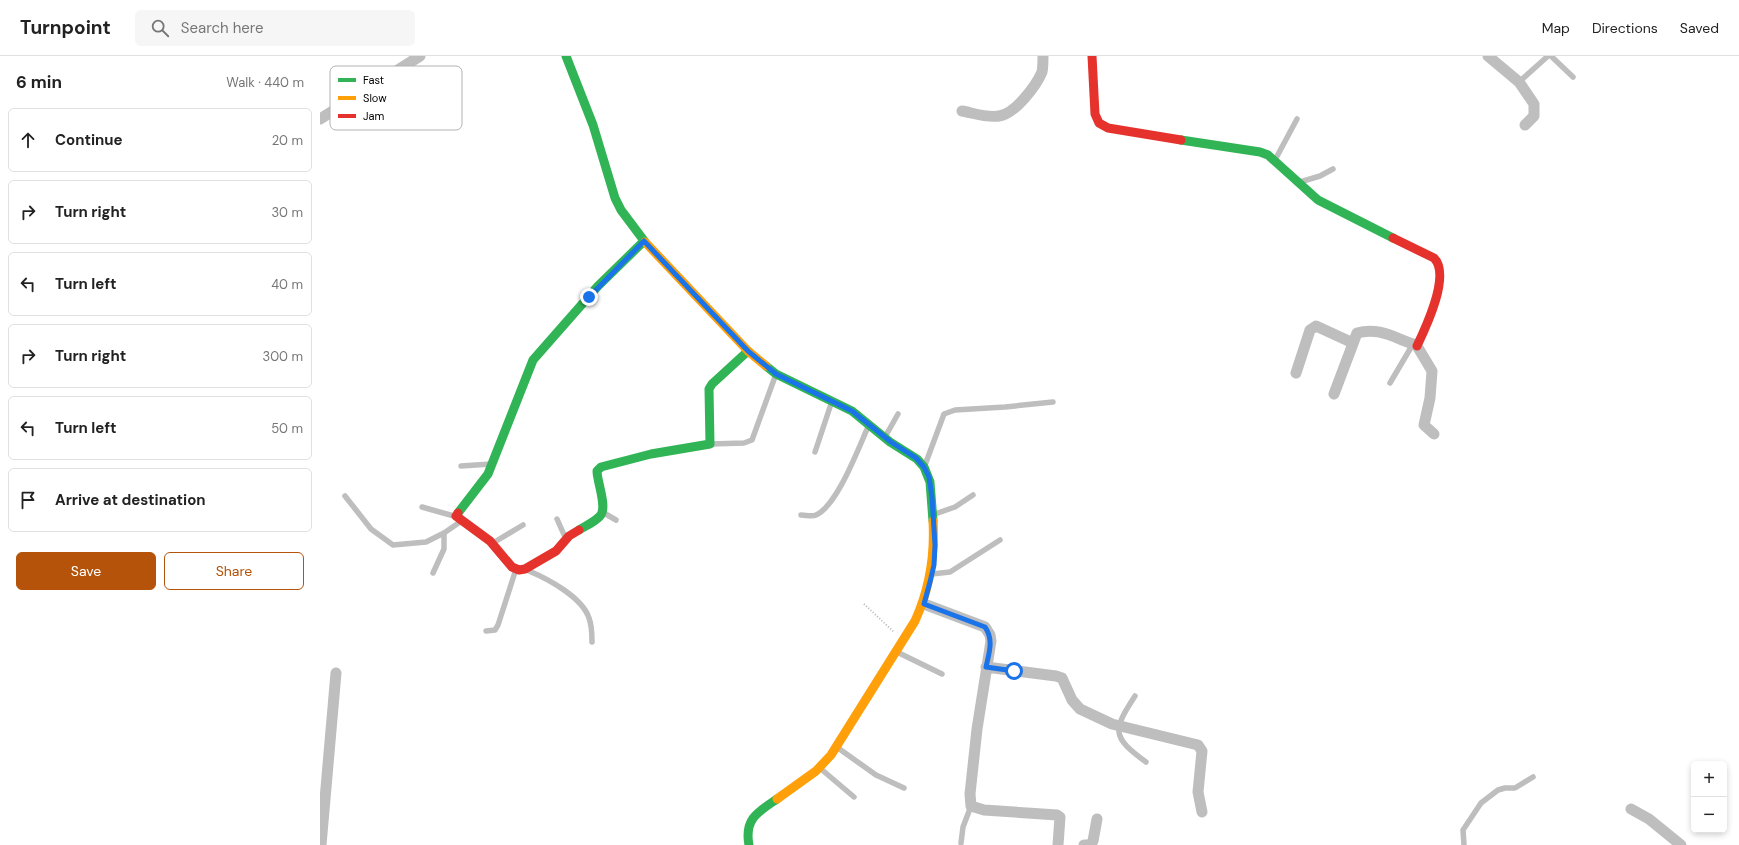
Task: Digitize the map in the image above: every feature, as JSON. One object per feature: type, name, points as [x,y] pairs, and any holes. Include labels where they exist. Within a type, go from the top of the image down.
[{"type":"street","points":[[404,66],[420,56]]},
{"type":"street","points":[[566,56],[593,125],[615,198],[644,241],[748,351],[776,374],[852,411],[885,438],[916,458],[924,467],[930,484],[935,545],[932,574],[924,604],[903,641],[836,746],[819,767],[755,814],[750,822],[748,832],[749,845]]},
{"type":"street","points":[[962,111],[985,116],[1000,116],[1016,108],[1032,89],[1042,71],[1043,56]]},
{"type":"street","points":[[1092,56],[1095,114],[1099,123],[1108,128],[1260,152],[1275,160],[1318,200],[1434,258],[1438,263],[1440,270],[1434,312],[1415,345]]},
{"type":"street","points":[[1488,56],[1519,82],[1534,104],[1534,116],[1525,125]]},
{"type":"street","points":[[320,119],[330,113]]},
{"type":"street","points":[[644,241],[598,286],[533,360],[488,474],[459,519],[492,544],[512,567],[520,569],[556,551],[566,539],[601,516],[603,513],[604,508],[597,477],[597,471],[601,467],[651,454],[710,444],[708,389],[748,351]]},
{"type":"street","points":[[1296,373],[1310,330],[1316,326],[1353,343]]},
{"type":"street","points":[[1334,394],[1358,333],[1369,330],[1379,332],[1415,345],[1432,371],[1430,398],[1424,425],[1434,434]]},
{"type":"street","points":[[924,604],[985,627],[990,634],[991,641],[986,667],[970,794],[971,806],[984,810],[1057,815],[1060,818],[1058,845]]},
{"type":"street","points":[[986,667],[1062,678],[1075,705],[1080,709],[1119,726],[1198,745],[1202,751],[1198,792],[1202,812]]},
{"type":"street","points":[[321,845],[323,775],[336,673]]},
{"type":"street","points":[[1631,809],[1649,819],[1681,845]]},
{"type":"street","points":[[1084,845],[1090,844],[1093,841],[1097,819]]},
{"type":"lane","points":[[1519,82],[1548,56]]},
{"type":"lane","points":[[1551,56],[1573,77]]},
{"type":"lane","points":[[1275,160],[1297,119]]},
{"type":"lane","points":[[1298,182],[1320,176],[1333,169]]},
{"type":"lane","points":[[1390,382],[1415,345]]},
{"type":"lane","points":[[710,444],[744,443],[752,440],[776,374]]},
{"type":"lane","points":[[815,452],[832,401]]},
{"type":"lane","points":[[924,467],[944,414],[955,410],[1053,402]]},
{"type":"lane","points":[[885,438],[898,414]]},
{"type":"lane","points":[[801,515],[815,516],[825,510],[835,497],[869,424]]},
{"type":"lane","points":[[461,466],[493,463]]},
{"type":"lane","points":[[933,515],[955,507],[973,495]]},
{"type":"lane","points":[[345,496],[371,529],[393,545],[426,542],[444,533],[459,519],[422,507]]},
{"type":"lane","points":[[603,513],[616,520]]},
{"type":"lane","points":[[557,519],[566,539]]},
{"type":"lane","points":[[492,544],[523,525]]},
{"type":"lane","points":[[433,573],[444,549],[444,533]]},
{"type":"lane","points":[[932,574],[950,572],[1000,540]]},
{"type":"lane","points":[[486,631],[495,630],[498,625],[520,569],[550,579],[574,598],[589,616],[592,629],[592,642]]},
{"type":"lane","points":[[896,651],[942,674]]},
{"type":"lane","points":[[1135,696],[1123,714],[1119,726],[1120,739],[1128,749],[1146,762]]},
{"type":"lane","points":[[836,746],[876,776],[904,788]]},
{"type":"lane","points":[[819,767],[854,797]]},
{"type":"lane","points":[[1464,845],[1463,830],[1481,803],[1498,790],[1515,788],[1533,777]]},
{"type":"lane","points":[[961,843],[963,827],[971,806]]},
{"type":"path","points":[[864,604],[903,641]]},
{"type":"traffic: fast","points":[[566,56],[593,125],[615,198],[621,210],[645,242]]},
{"type":"traffic: fast","points":[[1181,140],[1260,152],[1268,155],[1318,200],[1393,238]]},
{"type":"traffic: fast","points":[[458,513],[488,474],[533,360],[598,286],[644,241]]},
{"type":"traffic: fast","points":[[579,530],[595,520],[602,512],[603,501],[597,476],[597,471],[601,467],[651,454],[710,444],[709,389],[712,384],[748,351]]},
{"type":"traffic: fast","points":[[766,366],[776,374],[852,411],[890,442],[917,459],[924,467],[930,482],[933,521]]},
{"type":"traffic: fast","points":[[749,845],[749,829],[754,817],[758,812],[777,799]]},
{"type":"traffic: slow","points":[[645,242],[748,351],[766,366]]},
{"type":"traffic: slow","points":[[777,799],[816,771],[831,755],[915,621],[928,584],[932,560],[933,521]]},
{"type":"traffic: jam","points":[[1092,56],[1095,114],[1099,123],[1108,128],[1181,140]]},
{"type":"traffic: jam","points":[[1393,238],[1434,258],[1439,266],[1440,276],[1435,301],[1426,327],[1417,346]]},
{"type":"traffic: jam","points":[[458,513],[456,516],[490,541],[512,567],[519,570],[525,569],[556,551],[569,536],[579,530]]},
{"type":"route","points":[[589,297],[598,286],[644,241],[748,351],[766,368],[852,411],[891,442],[916,458],[924,467],[929,477],[932,497],[935,545],[934,565],[924,604],[985,627],[990,634],[991,641],[986,667],[1014,671]]}]
